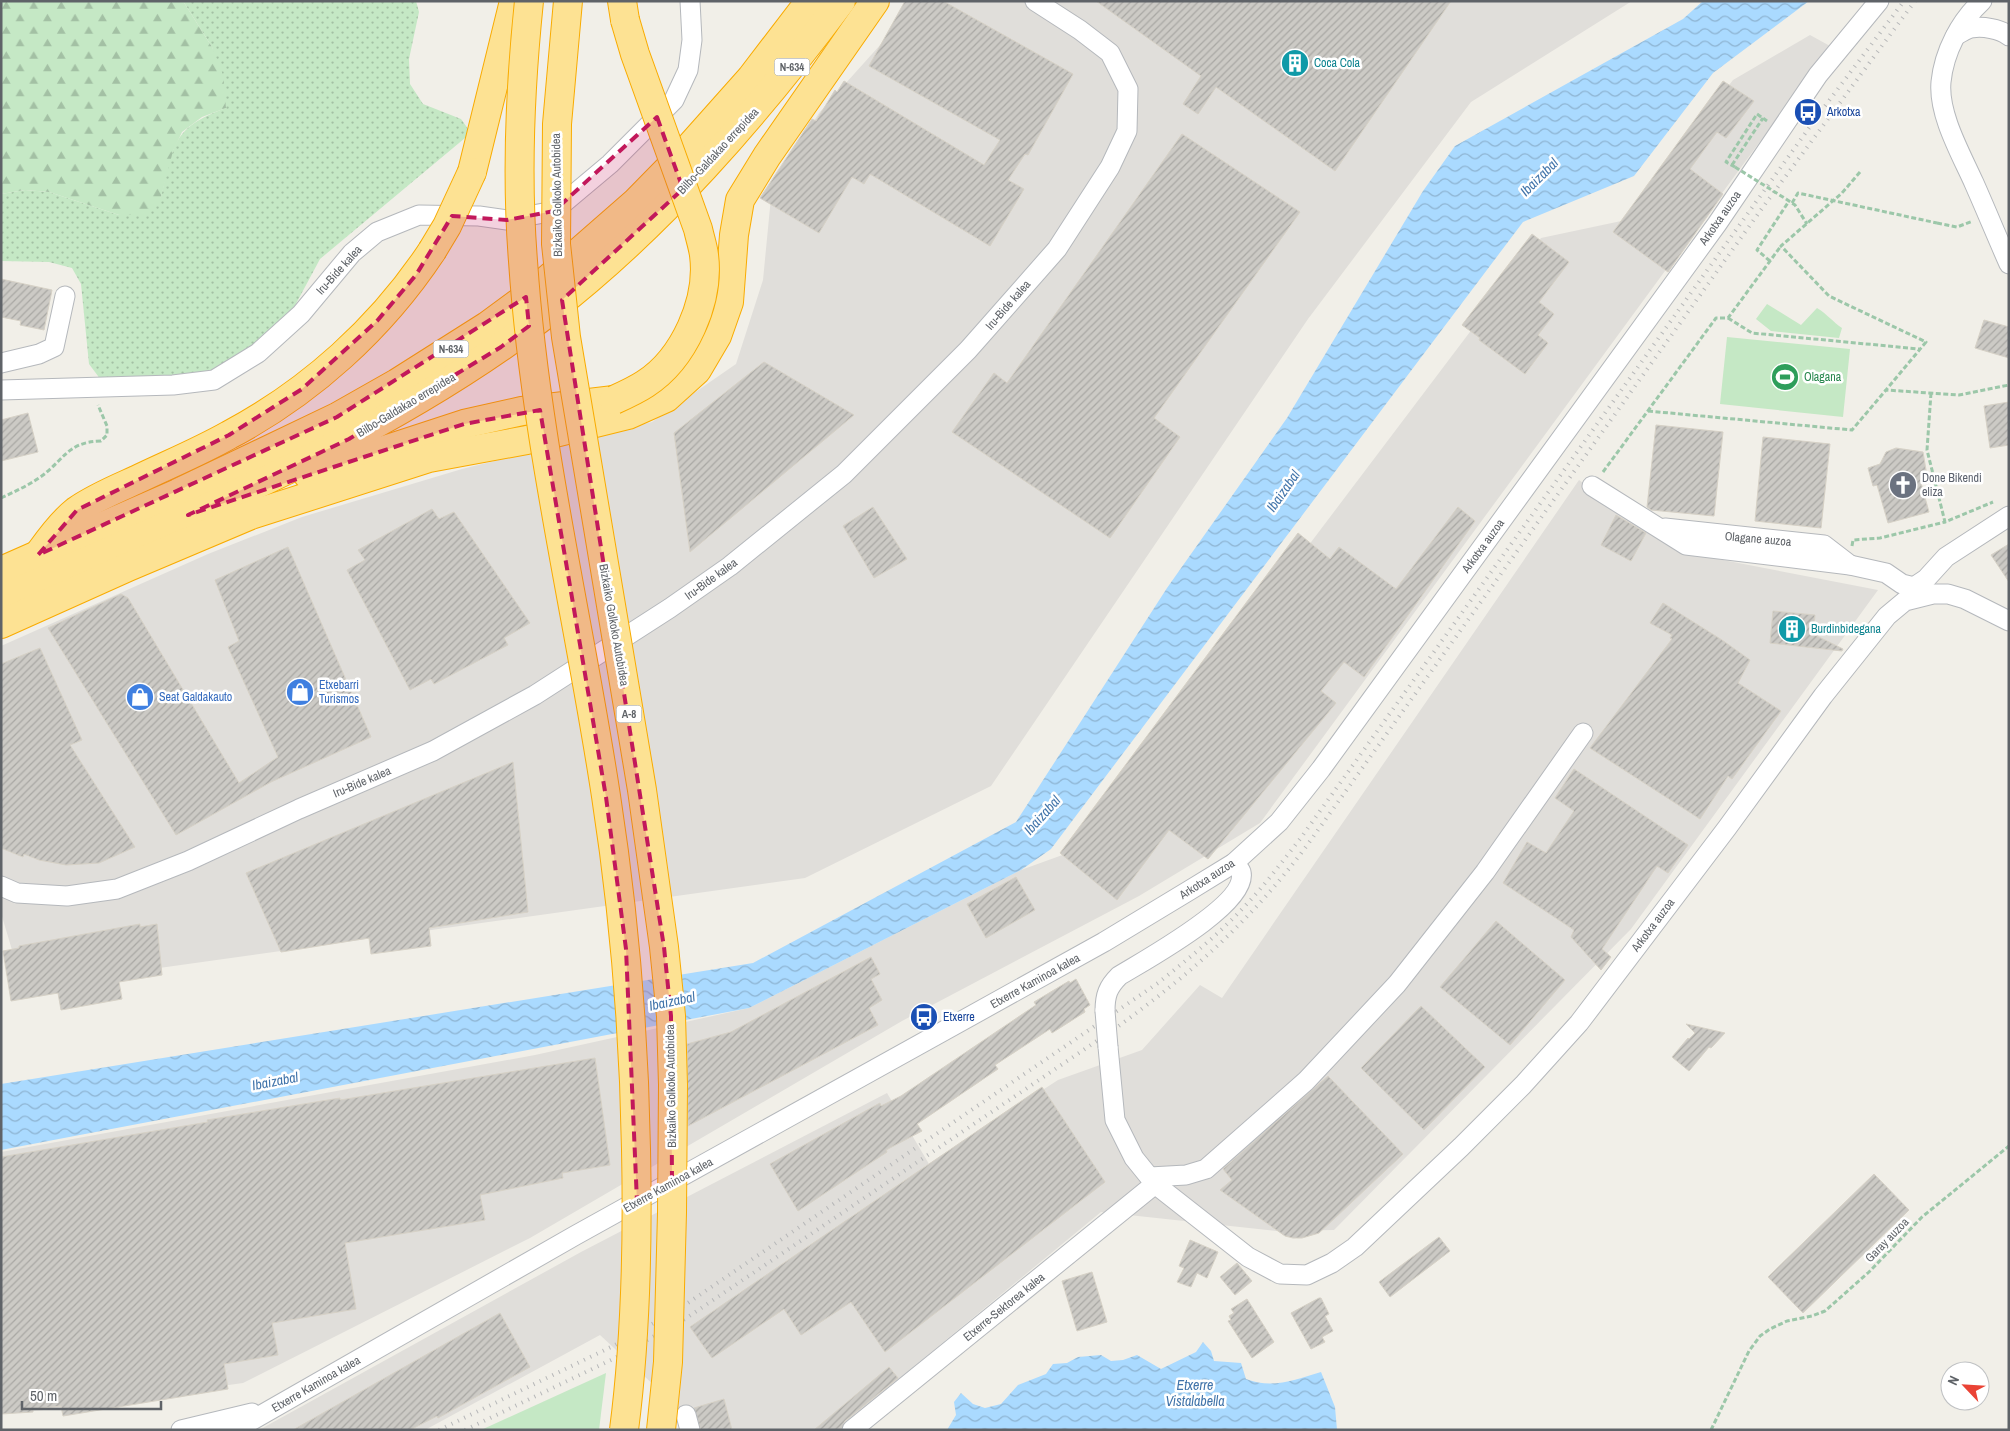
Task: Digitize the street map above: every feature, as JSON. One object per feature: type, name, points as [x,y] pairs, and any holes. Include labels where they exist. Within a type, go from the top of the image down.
[{"type":"highway","points":[[38,555],[52,535],[77,510],[113,490],[229,435],[264,416],[302,389],[331,365],[377,321],[416,275],[432,251],[447,226],[472,172],[514,1]]},
{"type":"highway","points":[[529,1],[518,141],[522,260],[532,361],[606,796],[626,949],[631,1018],[635,1084],[637,1211],[632,1355],[624,1430]]},
{"type":"highway","name":"Bizkaiko Golkoko Autobidea","points":[[568,1],[556,124],[556,244],[566,338],[642,790],[664,947],[670,1016],[673,1085],[672,1213],[668,1362],[661,1430]]},
{"type":"highway","name":"Bilbo-Galdakao errepidea","points":[[1,571],[186,489],[329,421],[397,383],[487,326],[532,293],[636,202],[686,151],[751,78],[810,1]]},
{"type":"highway","name":"Bilbo-Galdakao errepidea","points":[[1,598],[316,456],[383,420],[501,347],[547,313],[653,220],[704,168],[770,94],[842,1]]},
{"type":"highway","points":[[1,624],[128,566],[251,515],[429,458],[527,440],[628,415],[666,398],[697,370],[717,336],[729,302],[734,234],[740,200],[767,156],[875,1]]},
{"type":"highway","points":[[188,515],[464,424],[522,411],[614,400],[646,384],[675,355],[693,326],[704,278],[704,256],[698,229],[640,71],[623,11]]},
{"type":"street","name":"Iru-Bide kalea","points":[[1,390],[173,385],[214,380],[258,353],[301,314],[352,253],[377,232],[419,216],[479,216],[507,220],[554,211],[610,164],[674,100],[688,70],[692,40],[690,1]]},
{"type":"street","name":"Iru-Bide kalea","points":[[1,886],[17,893],[67,896],[117,889],[188,861],[433,751],[535,695],[670,608],[730,566],[844,474],[968,350],[1057,249],[1110,167],[1127,131],[1128,89],[1110,53],[1080,30],[1035,1]]},
{"type":"street","name":"Arkotxa auzoa","points":[[1104,942],[1234,863],[1279,822],[1321,769],[1716,224],[1806,92],[1879,1]]},
{"type":"street","points":[[1982,1],[1970,13],[1956,35],[1941,82],[1943,102],[1950,130],[2009,264]]},
{"type":"street","points":[[1956,35],[1972,28],[1986,28],[2006,33],[2009,36]]},
{"type":"street","points":[[1,363],[39,354],[54,347],[65,296]]},
{"type":"street","points":[[1592,486],[1686,545],[1850,565],[1886,573],[1915,592],[1946,557],[2008,516]]},
{"type":"street","name":"Arkotxa auzoa","points":[[1152,1180],[1248,1257],[1280,1274],[1307,1275],[1332,1264],[1355,1248],[1454,1154],[1523,1085],[1579,1023],[1727,828],[1823,696],[1887,616],[1915,592],[1948,594],[1965,599],[2009,621]]},
{"type":"street","points":[[1234,863],[1241,872],[1240,881],[1228,902],[1213,916],[1119,976],[1110,985],[1105,996],[1114,1120],[1134,1158],[1152,1180],[1186,1175],[1206,1169],[1306,1081],[1397,984],[1484,872],[1583,733]]},
{"type":"street","name":"Etxerre Kaminoa kalea","points":[[235,1430],[576,1235],[1104,942]]},
{"type":"street","name":"Etxerre-Sektorea kalea","points":[[852,1430],[1152,1180]]},
{"type":"street","points":[[181,1430],[275,1407]]},
{"type":"path","points":[[1780,128],[1757,114],[1726,162],[1792,203],[1806,224]]},
{"type":"path","points":[[1734,166],[1763,118]]},
{"type":"path","points":[[1728,318],[1781,246],[1842,193],[1860,172]]},
{"type":"path","points":[[1770,261],[1757,250],[1798,193],[1957,227],[1988,216]]},
{"type":"path","points":[[1648,411],[1852,430],[1926,342],[1829,296],[1781,246]]},
{"type":"path","points":[[1592,486],[1716,318],[1728,318],[1752,333],[1920,350]]},
{"type":"path","points":[[1886,390],[1959,395],[2009,385]]},
{"type":"path","points":[[1931,393],[1927,450],[1945,522]]},
{"type":"path","points":[[1,498],[39,478],[54,467],[66,452],[77,445],[90,441],[101,441],[107,435],[107,426],[95,398]]},
{"type":"path","points":[[1850,565],[1853,540],[1880,538],[1945,522],[1995,502],[2008,516]]},
{"type":"path","name":"Garay auzoa","points":[[1711,1430],[1748,1351],[1760,1336],[1770,1328],[1787,1321],[1812,1316],[1826,1310],[1869,1272],[1922,1217],[2009,1146]]},
{"type":"highlighted area","points":[[657,117],[683,189],[562,300],[664,947],[671,1016],[672,1182],[637,1202],[626,949],[606,797],[540,410],[464,424],[188,515],[349,439],[501,347],[529,326],[526,297],[337,417],[38,555],[77,510],[229,435],[302,389],[377,321],[416,275],[452,216],[507,220],[554,211]]},
{"type":"shaded area","points":[[906,1],[1632,1],[1471,102],[1308,319],[991,786],[805,878],[23,987],[1,913],[1,646],[208,554],[302,517],[462,469],[652,422],[736,364],[763,280],[772,187],[819,113],[881,44]]},
{"type":"shaded area","points":[[1810,35],[1830,46],[1260,823],[1139,896],[902,1021],[530,1238],[243,1383],[65,1408],[1,1414],[1,1152],[535,1055],[749,1008],[1021,870],[1079,849],[1541,238],[1626,220],[1733,80]]},
{"type":"shaded area","points":[[1579,480],[1676,551],[1878,590],[1631,929],[1334,1230],[1276,1231],[1101,1212],[837,1430],[694,1430],[686,1415],[600,1335],[425,1430],[259,1430],[581,1252],[887,1093],[929,1164],[1058,1080],[1142,1050],[1200,985],[1222,998]]},
{"type":"green space","points":[[1,1],[183,1],[212,47],[223,75],[226,108],[202,117],[182,132],[173,151],[161,197],[145,214],[119,215],[49,192],[25,190],[1,194]]},
{"type":"green space","points":[[183,1],[416,1],[419,12],[409,59],[410,84],[423,104],[461,119],[471,133],[320,259],[276,341],[248,370],[104,384],[89,364],[81,284],[72,268],[49,262],[1,261],[1,194],[25,190],[49,192],[119,215],[161,197],[169,164],[178,140],[194,123],[226,108],[212,47]]},
{"type":"green space","points":[[1767,304],[1801,325],[1817,308],[1842,328],[1839,338],[1771,331],[1756,319]]},
{"type":"green space","name":"Olagana","points":[[1727,337],[1850,349],[1843,417],[1720,404]]},
{"type":"green space","points":[[606,1373],[599,1430],[481,1430]]},
{"type":"water","name":"Ibaizabal","points":[[1703,1],[1809,1],[1713,73],[1634,176],[1523,222],[1051,849],[1021,870],[749,1008],[1,1150],[1,1084],[753,963],[1016,822],[1167,588],[1287,418],[1423,191],[1455,146],[1683,19]]},
{"type":"water","name":"Etxerre Vistalabella","points":[[1203,1342],[1211,1351],[1214,1361],[1241,1363],[1246,1379],[1256,1382],[1284,1382],[1321,1372],[1335,1407],[1337,1430],[947,1430],[956,1415],[954,1402],[961,1393],[973,1404],[985,1408],[1001,1404],[1018,1385],[1046,1374],[1053,1364],[1067,1363],[1078,1357],[1101,1355],[1111,1361],[1123,1360],[1137,1355],[1161,1369],[1196,1352]]},
{"type":"building","points":[[905,1],[943,1],[1073,74],[1028,155],[1025,154],[1008,180],[1024,189],[990,246],[870,174],[864,184],[852,177],[819,233],[760,198],[812,119],[816,121],[835,90],[837,92],[844,81],[984,165],[1000,140],[869,66]]},
{"type":"building","name":"Coca Cola","points":[[1096,1],[1451,1],[1335,171],[1216,87],[1198,114],[1183,104],[1201,76]]},
{"type":"building","points":[[1723,81],[1754,101],[1726,138],[1717,132],[1690,169],[1723,194],[1668,272],[1613,232]]},
{"type":"building","points":[[1182,134],[1300,212],[1154,418],[1180,437],[1110,538],[952,432],[994,373],[1007,383]]},
{"type":"building","points":[[1532,234],[1569,262],[1539,302],[1554,314],[1538,335],[1548,343],[1525,374],[1462,325]]},
{"type":"building","points":[[1,279],[52,290],[44,330],[20,325],[21,321],[1,317]]},
{"type":"building","points":[[1984,320],[2009,327],[2009,358],[1975,348]]},
{"type":"building","points":[[764,362],[854,415],[690,552],[674,433]]},
{"type":"building","points":[[2009,402],[2009,445],[1990,448],[1984,406]]},
{"type":"building","points":[[28,413],[38,452],[1,461],[1,420]]},
{"type":"building","points":[[1656,425],[1723,432],[1714,516],[1651,510],[1647,507]]},
{"type":"building","points":[[1763,437],[1830,444],[1821,528],[1755,521]]},
{"type":"building","name":"Done Bikendi eliza","points":[[1896,448],[1923,452],[1927,476],[1920,479],[1929,512],[1888,523],[1877,485],[1873,486],[1868,468],[1880,464],[1886,452]]},
{"type":"building","points":[[873,507],[907,559],[874,578],[843,526]]},
{"type":"building","points":[[1458,507],[1475,521],[1364,677],[1344,662],[1321,691],[1336,703],[1208,859],[1169,830],[1117,900],[1060,853],[1298,533],[1330,559],[1339,547],[1396,589]]},
{"type":"building","points":[[432,509],[439,519],[454,512],[530,623],[504,638],[508,645],[434,684],[431,679],[410,690],[347,570],[365,560],[358,550]]},
{"type":"building","points":[[1616,515],[1646,533],[1631,561],[1601,545]]},
{"type":"building","points":[[2009,544],[2009,582],[1991,555]]},
{"type":"building","points":[[288,547],[371,737],[271,782],[176,835],[48,628],[121,594],[128,598],[239,783],[278,757],[228,647],[239,641],[215,580]]},
{"type":"building","points":[[1663,603],[1750,660],[1738,683],[1781,711],[1732,779],[1728,776],[1700,819],[1590,748],[1672,639],[1670,638],[1672,635],[1650,623]]},
{"type":"building","name":"Burdinbidegana","points":[[1773,611],[1815,615],[1813,634],[1843,649],[1842,651],[1770,643]]},
{"type":"building","points":[[40,648],[82,740],[70,745],[135,847],[99,863],[66,865],[39,860],[24,854],[23,857],[1,848],[1,664]]},
{"type":"building","points":[[513,762],[528,912],[429,928],[431,946],[371,954],[369,938],[281,952],[246,873]]},
{"type":"building","points":[[1574,769],[1688,845],[1668,873],[1657,866],[1602,949],[1611,957],[1601,970],[1571,937],[1574,930],[1503,883],[1527,842],[1546,853],[1574,811],[1555,798]]},
{"type":"building","points":[[1016,877],[1035,910],[986,938],[967,904]]},
{"type":"building","points":[[1496,921],[1565,980],[1510,1045],[1440,987]]},
{"type":"building","points":[[140,924],[140,927],[157,924],[162,975],[119,982],[122,999],[61,1010],[58,993],[11,1001],[3,951],[19,948],[19,946]]},
{"type":"building","points":[[871,957],[880,974],[871,979],[882,1000],[869,1008],[878,1025],[688,1126],[687,1044],[731,1032]]},
{"type":"building","points":[[1076,979],[1090,1005],[1084,1009],[1085,1012],[1052,1033],[1050,1029],[995,1065],[998,1069],[917,1124],[922,1131],[886,1150],[887,1152],[798,1211],[770,1164],[880,1103],[881,1106],[901,1096],[1036,1005],[1034,1002],[1069,981],[1070,983]]},
{"type":"building","points":[[1421,1006],[1485,1067],[1424,1130],[1361,1068]]},
{"type":"building","points":[[1686,1024],[1725,1033],[1711,1048],[1709,1047],[1689,1071],[1672,1057],[1688,1038],[1695,1033]]},
{"type":"building","points":[[595,1058],[610,1165],[562,1173],[563,1178],[480,1195],[485,1220],[345,1243],[356,1309],[272,1323],[278,1355],[224,1364],[228,1389],[63,1416],[61,1406],[33,1409],[33,1412],[1,1414],[1,1157],[208,1122],[207,1120]]},
{"type":"building","points":[[1328,1076],[1403,1154],[1319,1233],[1302,1238],[1293,1238],[1285,1236],[1220,1190],[1232,1180],[1223,1169]]},
{"type":"building","points":[[1042,1087],[1105,1182],[885,1352],[851,1302],[801,1335],[784,1309],[712,1358],[690,1327]]},
{"type":"building","points":[[1874,1174],[1909,1210],[1803,1313],[1768,1277]]},
{"type":"building","points":[[1439,1237],[1450,1251],[1390,1297],[1379,1282]]},
{"type":"building","points":[[1190,1240],[1218,1252],[1207,1278],[1197,1273],[1191,1287],[1177,1282],[1184,1268],[1179,1266]]},
{"type":"building","points":[[1237,1263],[1252,1281],[1235,1295],[1220,1277]]},
{"type":"building","points":[[1092,1272],[1107,1322],[1077,1331],[1062,1281]]},
{"type":"building","points":[[1321,1298],[1329,1314],[1325,1316],[1333,1331],[1322,1337],[1325,1342],[1311,1349],[1291,1313]]},
{"type":"building","points":[[1247,1299],[1274,1342],[1252,1358],[1228,1321],[1231,1320],[1229,1316],[1234,1313],[1231,1309]]},
{"type":"building","points":[[500,1313],[530,1367],[438,1418],[437,1416],[410,1430],[293,1430]]},
{"type":"building","points":[[889,1367],[898,1378],[845,1421],[841,1430],[814,1430]]},
{"type":"building","points":[[724,1399],[732,1430],[701,1430],[694,1408]]},
{"type":"railway","points":[[439,1430],[613,1346],[679,1309],[1158,983],[1224,927],[1266,882],[1300,839],[1819,114],[1904,1]]},
{"type":"railway","points":[[465,1430],[613,1359],[685,1319],[1116,1028],[1220,944],[1265,897],[1308,844],[1763,207],[1915,1]]},
{"type":"place","name":"Coca Cola","points":[[1295,63]]},
{"type":"place","name":"Arkotxa","points":[[1808,112]]},
{"type":"place","name":"Olagana","points":[[1785,377]]},
{"type":"place","name":"Done Bikendi eliza","points":[[1903,485]]},
{"type":"place","name":"Burdinbidegana","points":[[1792,629]]},
{"type":"place","name":"Etxebarri Turismos","points":[[300,692]]},
{"type":"place","name":"Seat Galdakauto","points":[[140,697]]},
{"type":"place","name":"Etxerre","points":[[924,1017]]}]
